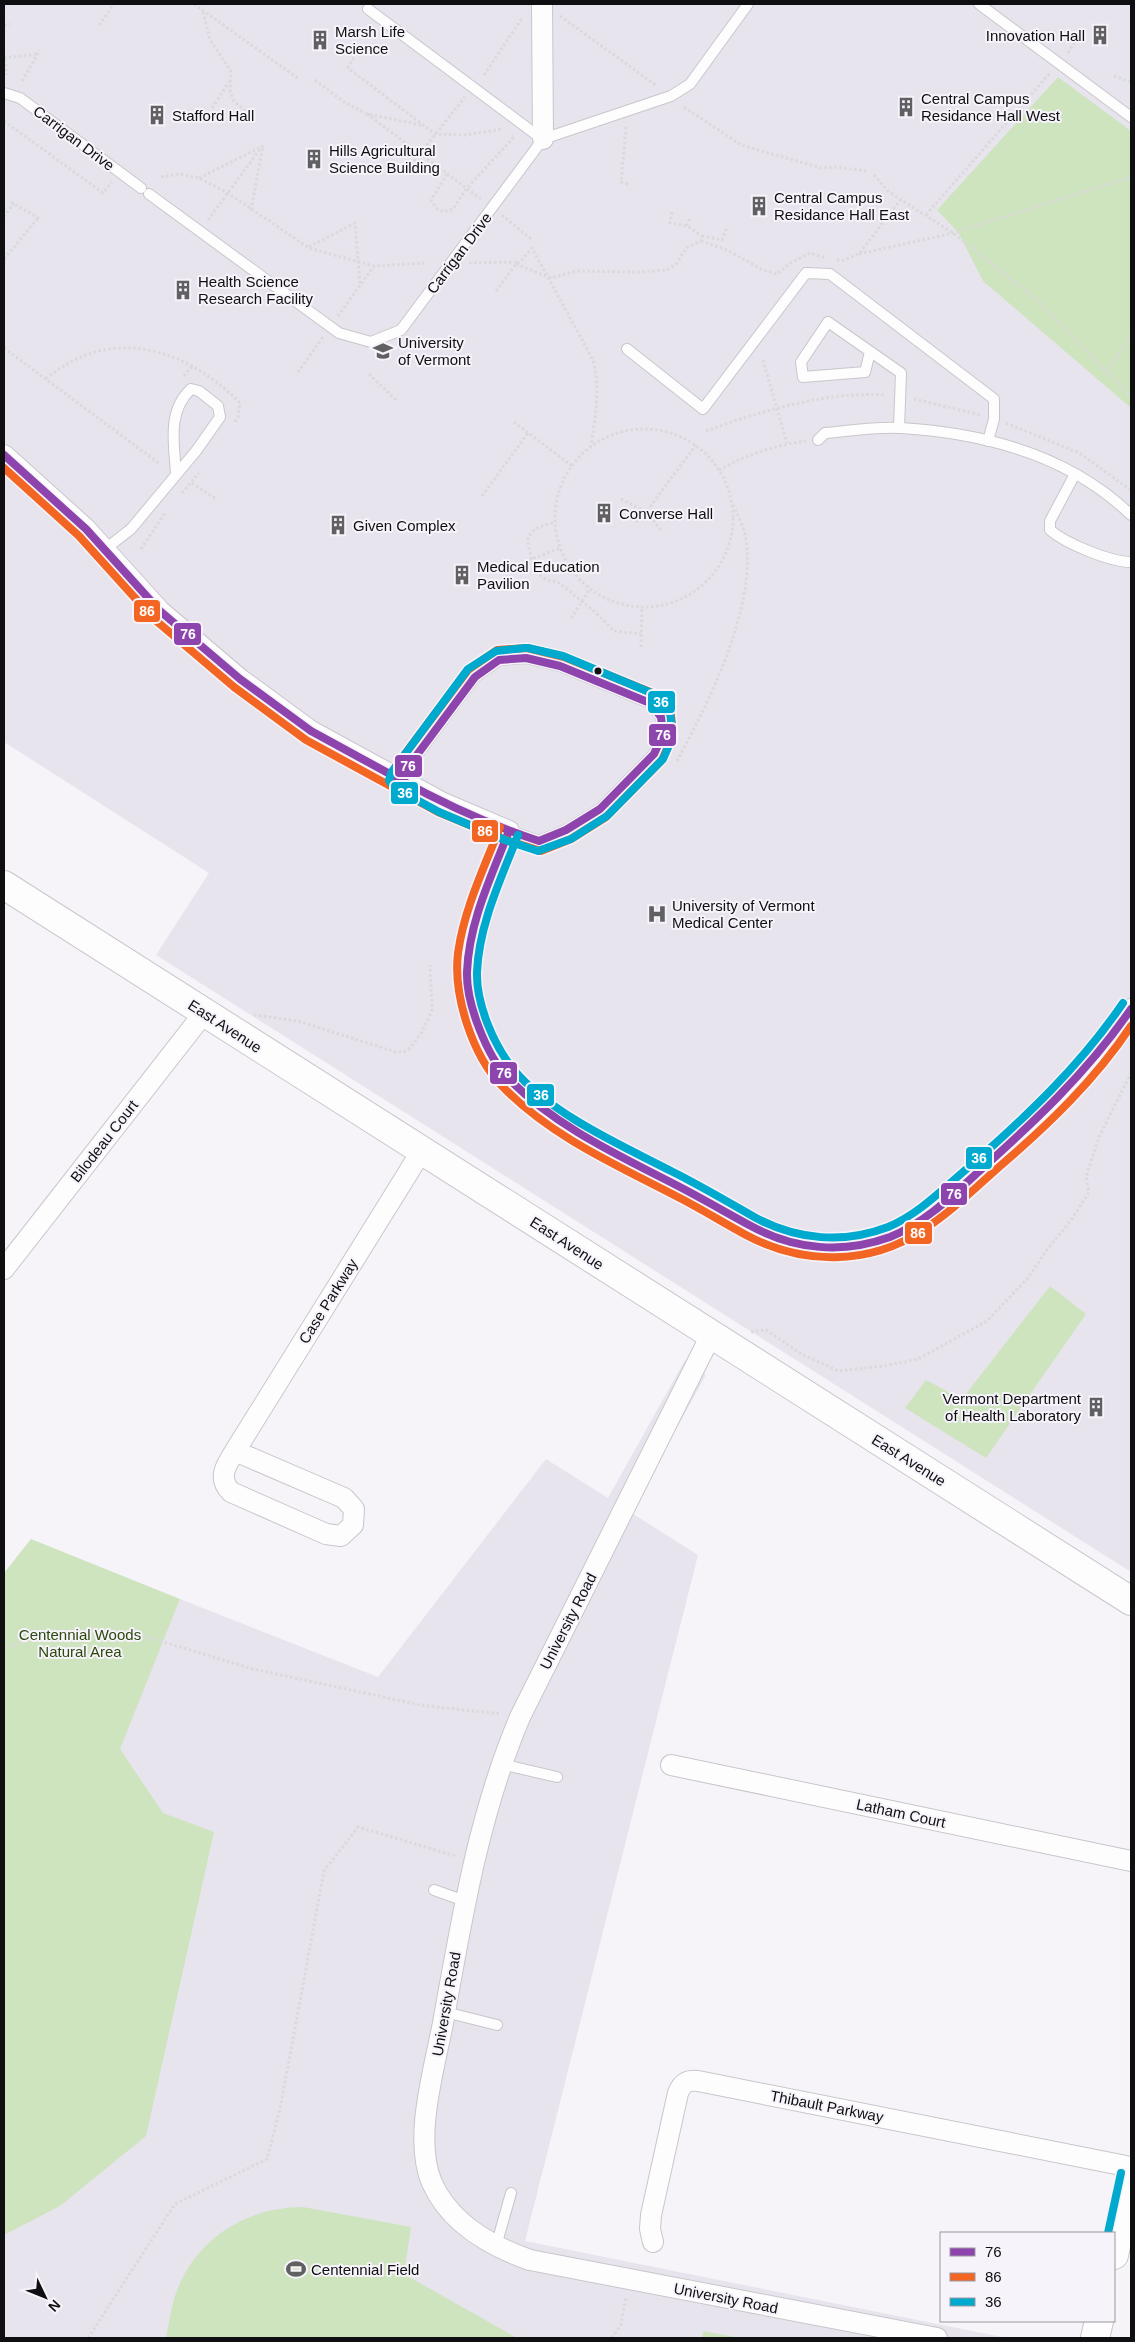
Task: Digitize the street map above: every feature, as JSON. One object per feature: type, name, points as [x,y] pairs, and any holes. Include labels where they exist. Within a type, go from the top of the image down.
[{"type":"main road","name":"East Avenue","points":[[4,885],[1131,1601]]},
{"type":"main road","points":[[1115,2250],[1131,2175]]},
{"type":"main road","points":[[1096,2338],[1099,2322]]},
{"type":"street","points":[[542,4],[543,139]]},
{"type":"street","points":[[4,455],[86,529],[160,611],[240,679],[311,731],[443,803],[509,831],[477,918],[469,946],[468,984],[470,996],[485,1037],[506,1076],[527,1096],[567,1125],[775,1238],[819,1248],[853,1247],[892,1236],[936,1210],[1055,1103],[1085,1071],[1117,1032],[1131,1010]]},
{"type":"street","name":"Bilodeau Court","points":[[4,1269],[204,1012]]},
{"type":"street","name":"Case Parkway","points":[[235,1451],[347,1500],[355,1513],[351,1528],[341,1536],[329,1536],[231,1492],[224,1482],[223,1473],[235,1451],[422,1150]]},
{"type":"street","name":"University Road","points":[[720,1341],[520,1717],[501,1764],[473,1861],[465,1901],[424,2124],[426,2163],[432,2183],[443,2202],[474,2233],[496,2246],[530,2260],[937,2338]]},
{"type":"street","name":"Latham Court","points":[[671,1765],[1131,1861]]},
{"type":"street","name":"Thibault Parkway","points":[[653,2242],[650,2224],[653,2206],[678,2093],[681,2086],[689,2081],[698,2081],[1131,2167]]},
{"type":"lane","points":[[368,9],[543,139],[671,96],[690,84],[748,4]]},
{"type":"lane","points":[[978,4],[1131,117]]},
{"type":"lane","name":"Carrigan Drive","points":[[4,93],[20,98],[339,333],[371,342],[401,330],[543,139]]},
{"type":"lane","points":[[627,349],[703,408],[806,273],[830,274],[994,399],[994,419],[988,440]]},
{"type":"lane","points":[[870,352],[865,372],[803,377],[801,362],[828,322],[901,373],[899,428]]},
{"type":"lane","points":[[104,550],[131,529],[181,476],[220,417],[218,406],[199,391],[191,389],[185,395],[172,422],[181,476]]},
{"type":"lane","points":[[818,440],[825,432],[899,428],[988,440],[1026,450],[1075,474],[1121,505],[1131,515]]},
{"type":"lane","points":[[1075,474],[1050,521],[1050,530],[1077,546],[1122,562],[1131,562]]},
{"type":"lane","points":[[399,779],[475,677],[499,660],[526,658],[560,666],[650,703],[661,717],[663,734],[654,754],[600,809],[566,830],[539,841],[509,831]]},
{"type":"lane","points":[[501,1764],[558,1777]]},
{"type":"lane","points":[[434,1890],[465,1901]]},
{"type":"lane","points":[[445,2012],[497,2025]]},
{"type":"lane","points":[[496,2246],[511,2193]]},
{"type":"path","points":[[99,25],[114,4]]},
{"type":"path","points":[[194,4],[299,79]]},
{"type":"path","points":[[203,12],[210,40],[231,71],[229,81],[230,92],[234,102],[253,118]]},
{"type":"path","points":[[484,75],[525,14]]},
{"type":"path","points":[[559,15],[659,87]]},
{"type":"path","points":[[4,25],[10,24]]},
{"type":"path","points":[[348,47],[356,52],[348,68],[434,134],[465,135],[504,128],[514,137],[467,188],[452,209],[444,212],[436,208],[431,200],[447,174]]},
{"type":"path","points":[[22,81],[40,50]]},
{"type":"path","points":[[7,75],[4,56],[37,54]]},
{"type":"path","points":[[926,215],[1059,63]]},
{"type":"path","points":[[1114,76],[1131,82]]},
{"type":"path","points":[[315,80],[344,102],[367,114],[460,183]]},
{"type":"path","points":[[212,108],[229,81]]},
{"type":"path","points":[[411,165],[467,95]]},
{"type":"path","points":[[684,107],[741,145],[820,168],[866,171]]},
{"type":"path","points":[[367,114],[423,126]]},
{"type":"path","points":[[4,121],[103,193],[113,181],[120,186]]},
{"type":"path","points":[[626,127],[621,182],[628,184]]},
{"type":"path","points":[[200,231],[263,146]]},
{"type":"path","points":[[199,178],[263,146]]},
{"type":"path","points":[[251,210],[263,146]]},
{"type":"path","points":[[161,177],[179,174],[199,178],[228,193],[309,248],[374,266],[424,263]]},
{"type":"path","points":[[874,175],[889,192],[953,233],[1038,301],[1131,397]]},
{"type":"path","points":[[672,212],[670,223],[687,226],[702,238],[763,270],[777,274],[790,263],[810,253],[841,261],[859,254],[953,233],[1131,177]]},
{"type":"path","points":[[859,254],[901,199]]},
{"type":"path","points":[[4,217],[13,202],[39,218],[4,259]]},
{"type":"path","points":[[687,226],[690,217]]},
{"type":"path","points":[[309,248],[355,223],[360,285]]},
{"type":"path","points":[[516,264],[548,278],[576,271],[640,272],[667,270],[677,263],[686,248],[702,238],[722,240],[728,227]]},
{"type":"path","points":[[496,291],[516,264],[532,248],[593,360],[597,392],[591,446]]},
{"type":"path","points":[[460,264],[520,262]]},
{"type":"path","points":[[1107,371],[1131,334]]},
{"type":"path","points":[[4,348],[163,466]]},
{"type":"path","points":[[763,360],[788,443]]},
{"type":"path","points":[[369,374],[397,402]]},
{"type":"path","points":[[514,422],[572,466]]},
{"type":"path","points":[[677,761],[703,713],[718,677],[744,593],[748,573],[746,539],[727,485],[719,470],[696,445],[671,433],[644,429],[616,433],[591,446],[572,466],[563,480],[557,498],[553,523],[560,548],[574,574],[590,590],[603,598],[622,605],[642,608],[668,605],[692,594],[712,576],[726,554],[733,528],[732,501]]},
{"type":"path","points":[[482,496],[528,433]]},
{"type":"path","points":[[719,470],[735,461],[788,443],[818,440]]},
{"type":"path","points":[[634,524],[646,512],[696,445]]},
{"type":"path","points":[[181,476],[216,499]]},
{"type":"path","points":[[621,499],[646,512],[661,530]]},
{"type":"path","points":[[553,523],[542,525],[528,536],[527,544],[531,558],[541,576],[547,580],[558,582],[614,631],[641,634]]},
{"type":"path","points":[[524,562],[560,548]]},
{"type":"path","points":[[571,618],[590,590]]},
{"type":"path","points":[[641,647],[642,608]]},
{"type":"path","points":[[248,1014],[298,1021],[396,1052],[404,1052],[410,1048],[422,1032],[432,1010],[430,965]]},
{"type":"path","points":[[720,1341],[766,1330],[802,1355],[839,1371],[884,1366],[918,1358],[987,1321],[1027,1278],[1072,1219],[1089,1192],[1086,1177],[1100,1137],[1131,1073]]},
{"type":"path","points":[[4,1649],[40,1635],[109,1630],[140,1635],[253,1669],[401,1701],[520,1717]]},
{"type":"path","points":[[88,2338],[174,2204],[267,2159],[280,2108],[324,1871],[358,1827],[473,1861]]},
{"type":"path","points":[[612,2338],[621,2324],[630,2279]]},
{"type":"shaded area","points":[[4,4],[1131,4],[1131,1572],[156,955],[209,873],[4,742]]},
{"type":"shaded area","points":[[685,1360],[706,1375],[630,1512],[698,1555],[525,2241],[1007,2338],[4,2338],[4,2016],[119,1749],[180,1599],[378,1677],[546,1459],[608,1498]]},
{"type":"green space","points":[[1058,77],[1131,131],[1131,408],[983,281],[958,232],[937,210]]},
{"type":"green space","points":[[1050,1286],[1086,1314],[986,1458],[905,1408],[926,1380],[962,1399]]},
{"type":"green space","name":"Centennial Woods Natural Area","points":[[31,1539],[180,1599],[120,1749],[163,1813],[214,1832],[146,2136],[60,2206],[4,2235],[4,1573]]},
{"type":"green space","name":"Centennial Field","points":[[303,2207],[411,2227],[404,2274],[517,2338],[166,2338],[176,2293],[182,2279],[203,2248],[232,2226],[248,2218],[284,2208]]},
{"type":"green space","points":[[703,2331],[741,2338],[702,2338]]},
{"type":"transit line","name":"76","points":[[4,455],[86,529],[160,611],[240,679],[311,731],[399,779]]},
{"type":"transit line","name":"86","points":[[4,468],[79,536],[154,619],[234,687],[306,740],[438,812],[506,840],[541,851],[571,839],[606,817],[662,760],[673,736],[671,715],[655,694],[564,657],[527,648],[497,650],[468,670],[396,766]]},
{"type":"transit line","name":"36","points":[[525,648],[496,651],[468,669],[391,773],[389,780],[393,787],[439,812],[505,840],[538,851],[571,839],[607,816],[663,759],[673,736],[670,712],[654,694],[563,656],[528,648]]},
{"type":"transit line","name":"76","points":[[526,658],[560,666],[650,703],[661,717],[663,734],[654,754],[600,809],[566,830],[539,841],[468,813],[399,779],[475,677],[499,660],[526,658]]},
{"type":"transit line","name":"86","points":[[500,827],[475,889],[465,921],[458,953],[457,970],[467,1024],[491,1073],[520,1103],[561,1134],[628,1172],[767,1245],[812,1256],[858,1255],[902,1242],[923,1230],[962,1200],[1053,1118],[1102,1065],[1131,1026]]},
{"type":"transit line","name":"76","points":[[509,831],[476,918],[467,972],[470,999],[479,1029],[501,1069],[527,1096],[547,1112],[611,1152],[751,1226],[768,1234],[802,1245],[819,1247],[855,1246],[890,1237],[925,1218],[1018,1136],[1078,1076],[1131,1009]]},
{"type":"transit line","name":"36","points":[[518,835],[486,919],[477,972],[477,984],[483,1011],[493,1037],[507,1060],[530,1086],[567,1115],[588,1128],[694,1183],[756,1218],[788,1231],[821,1237],[855,1236],[888,1227],[921,1208],[991,1147],[1052,1089],[1089,1048],[1123,1003]]},
{"type":"transit line","name":"36","points":[[1108,2232],[1121,2173]]},
{"type":"place","name":"Innovation Hall","points":[[1100,35]]},
{"type":"place","name":"Marsh Life Science","points":[[320,40]]},
{"type":"place","name":"Central Campus Residance Hall West","points":[[906,107]]},
{"type":"place","name":"Stafford Hall","points":[[157,115]]},
{"type":"place","name":"Hills Agricultural Science Building","points":[[314,159]]},
{"type":"place","name":"Central Campus Residance Hall East","points":[[759,206]]},
{"type":"place","name":"Health Science Research Facility","points":[[183,290]]},
{"type":"place","name":"University of Vermont","points":[[383,351]]},
{"type":"place","name":"Converse Hall","points":[[604,513]]},
{"type":"place","name":"Given Complex","points":[[338,525]]},
{"type":"place","name":"Medical Education Pavilion","points":[[462,575]]},
{"type":"place","name":"University of Vermont Medical Center","points":[[657,914]]},
{"type":"place","name":"Vermont Department of Health Laboratory","points":[[1096,1407]]},
{"type":"place","name":"Centennial Field","points":[[296,2269]]}]
